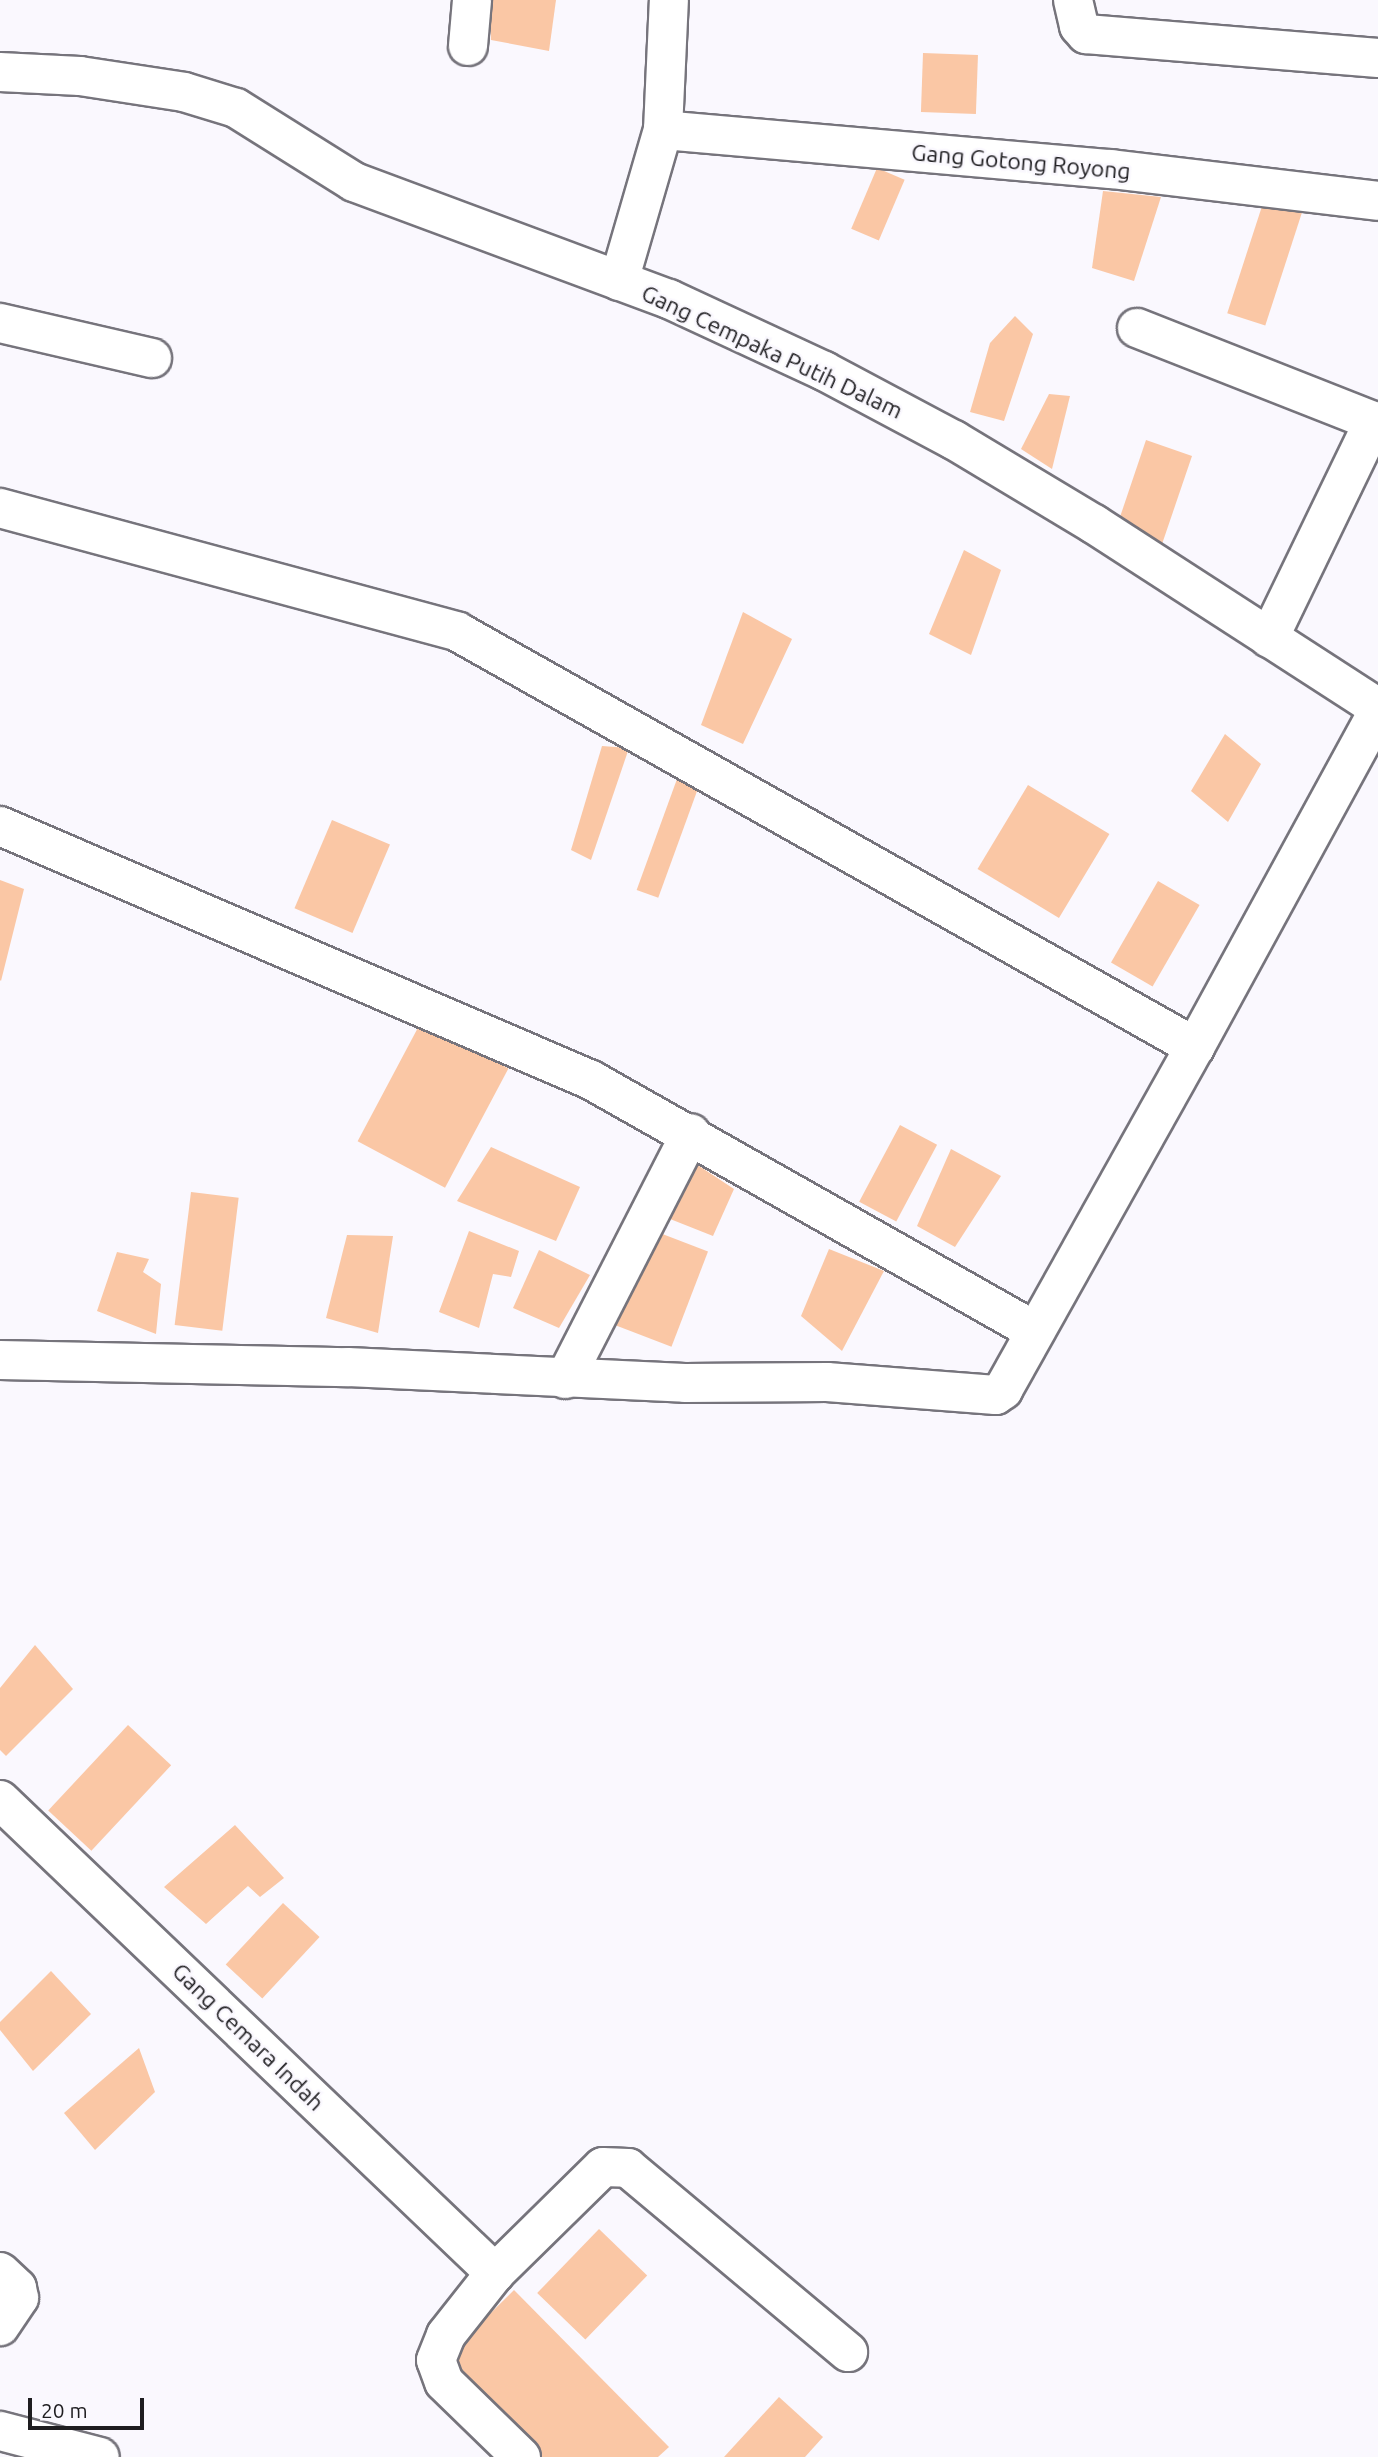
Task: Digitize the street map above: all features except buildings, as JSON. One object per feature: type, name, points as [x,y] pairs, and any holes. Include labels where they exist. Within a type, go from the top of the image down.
[{"type":"street","points":[[468,46],[472,0]]},
{"type":"street","points":[[619,281],[663,130],[669,0]]},
{"type":"street","points":[[1073,0],[1079,26],[1086,34],[1378,58]]},
{"type":"street","name":"Gang Cempaka Putih Dalam","points":[[0,72],[93,78],[184,92],[236,108],[354,182],[669,299],[824,371],[954,440],[1269,638],[1378,710]]},
{"type":"street","name":"Gang Gotong Royong","points":[[663,130],[1111,169],[1378,201]]},
{"type":"street","points":[[0,323],[152,358]]},
{"type":"street","points":[[1136,328],[1376,422],[1269,638]]},
{"type":"street","points":[[0,508],[458,632],[1195,1047]]},
{"type":"street","points":[[0,1360],[348,1367],[565,1379],[827,1382],[996,1395],[1003,1390],[1033,1330],[1195,1047],[1378,710]]},
{"type":"street","points":[[0,827],[441,1013],[591,1080],[691,1133],[793,1196],[1033,1330]]},
{"type":"street","points":[[565,1379],[691,1133]]},
{"type":"street","name":"Gang Cemara Indah","points":[[0,1800],[495,2273]]},
{"type":"street","points":[[522,2457],[444,2382],[436,2360],[446,2335],[495,2273],[603,2167],[616,2165],[628,2168],[848,2352]]},
{"type":"street","points":[[0,2273],[17,2288],[19,2298],[0,2326]]},
{"type":"street","points":[[0,2431],[100,2457]]}]
